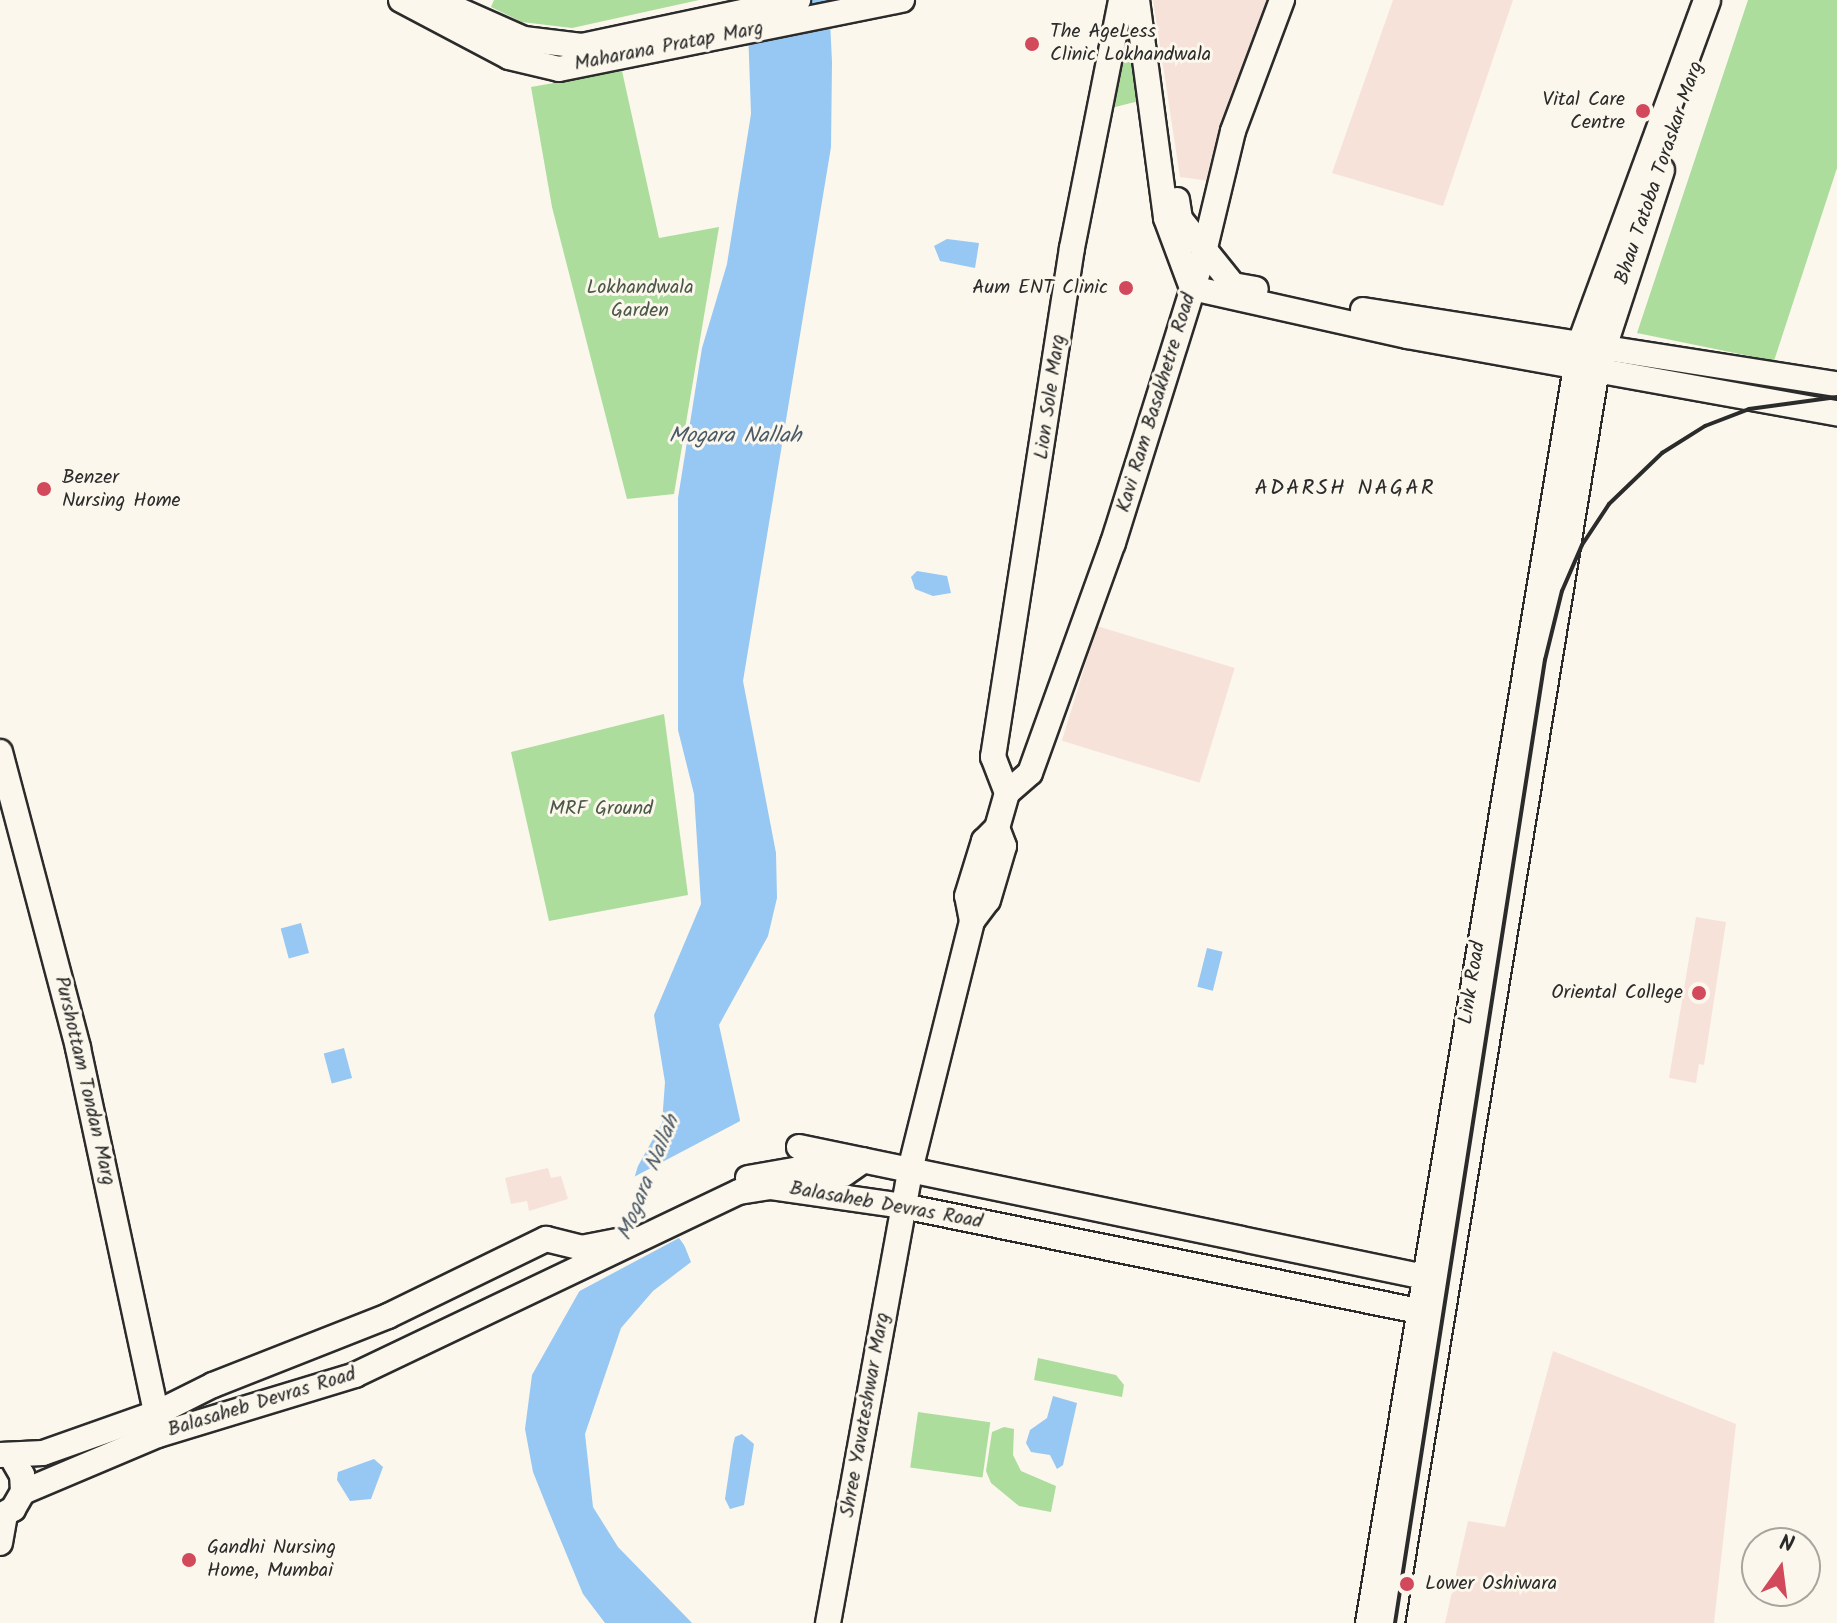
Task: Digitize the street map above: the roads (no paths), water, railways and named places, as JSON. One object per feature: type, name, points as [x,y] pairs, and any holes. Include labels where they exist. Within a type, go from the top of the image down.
[{"type":"main road","name":"Maharana Pratap Marg","points":[[401,0],[446,12],[533,66],[559,69],[717,28],[798,0]]},
{"type":"main road","name":"Maharana Pratap Marg","points":[[717,28],[902,0]]},
{"type":"main road","name":"Lion Sole Marg","points":[[1007,793],[993,757],[1072,248],[1121,0]]},
{"type":"main road","points":[[1137,0],[1166,218],[1192,288],[1407,336],[1837,384]]},
{"type":"main road","points":[[1146,0],[1180,219],[1233,285],[1589,356],[1837,413]]},
{"type":"main road","name":"Kavi Ram Basakhetre Road","points":[[1007,793],[1030,773],[1113,543],[1204,252],[1233,131],[1282,0]]},
{"type":"main road","name":"Bhau Tatoba Toraskar Marg","points":[[1589,356],[1678,77],[1707,0]]},
{"type":"main road","name":"Bhau Tatoba Toraskar Marg","points":[[1589,356],[1718,0]]},
{"type":"main road","name":"Link Road","points":[[1369,1623],[1419,1311],[1589,356]]},
{"type":"main road","name":"Link Road","points":[[1391,1623],[1451,1284],[1552,573]]},
{"type":"main road","name":"Purshottam Tondan Marg","points":[[0,752],[78,1048],[137,1346]]},
{"type":"main road","name":"Shree Yavateshwar Marg","points":[[828,1623],[910,1170],[972,921],[967,896],[984,841],[997,828],[1007,793]]},
{"type":"main road","name":"Purshottam Tondan Marg","points":[[0,803],[154,1421]]},
{"type":"main road","name":"Balasaheb Devras Road","points":[[799,1147],[1425,1277]]},
{"type":"main road","points":[[729,1190],[770,1172],[844,1174],[864,1160]]},
{"type":"main road","name":"Balasaheb Devras Road","points":[[6,1455],[43,1453],[154,1421],[355,1375],[610,1252],[729,1190],[771,1187],[903,1206],[1444,1317]]},
{"type":"main road","name":"Balasaheb Devras Road","points":[[23,1492],[154,1421],[213,1385],[388,1316],[546,1239],[610,1252]]},
{"type":"main road","points":[[1425,1277],[1451,1284]]},
{"type":"main road","points":[[0,1543],[2,1515],[23,1492],[22,1475],[6,1455]]},
{"type":"water","name":"Mogara Nallah","points":[[747,0],[829,0],[832,62],[831,147],[743,681],[776,853],[777,898],[768,936],[719,1025],[740,1120],[736,1145],[683,1242],[691,1262],[653,1291],[621,1328],[585,1434],[593,1507],[618,1547],[692,1623],[605,1623],[583,1594],[549,1512],[533,1472],[525,1429],[532,1375],[623,1214],[638,1166],[662,1123],[665,1082],[654,1015],[701,904],[694,794],[678,730],[678,498],[702,348],[727,264],[751,114]]},
{"type":"water","points":[[947,239],[979,243],[975,268],[940,261],[934,246]]},
{"type":"water","points":[[917,571],[947,576],[951,593],[933,596],[915,589],[911,577]]},
{"type":"water","points":[[301,923],[309,953],[289,958],[281,928]]},
{"type":"water","points":[[1207,948],[1223,952],[1213,991],[1197,987]]},
{"type":"water","points":[[344,1048],[352,1078],[332,1083],[324,1053]]},
{"type":"water","points":[[1053,1396],[1077,1403],[1063,1465],[1057,1469],[1050,1455],[1031,1452],[1026,1443],[1030,1430],[1047,1418]]},
{"type":"water","points":[[742,1434],[754,1444],[744,1505],[730,1509],[725,1499],[733,1445],[735,1437]]},
{"type":"water","points":[[374,1459],[383,1467],[371,1499],[350,1501],[337,1480],[338,1472]]},
{"type":"railway","points":[[1395,1623],[1545,660],[1562,591],[1582,545],[1609,504],[1662,453],[1705,426],[1749,409],[1837,397]]},
{"type":"place","name":"The AgeLess Clinic Lokhandwala","points":[[1032,44]]},
{"type":"place","name":"Vital Care Centre","points":[[1643,111]]},
{"type":"place","name":"Aum ENT Clinic","points":[[1126,288]]},
{"type":"place","name":"Benzer Nursing Home","points":[[44,489]]},
{"type":"place","name":"Oriental College","points":[[1699,993]]},
{"type":"place","name":"Gandhi Nursing Home, Mumbai","points":[[189,1560]]},
{"type":"place","name":"Lower Oshiwara","points":[[1407,1584]]},
{"type":"district","name":"ADARSH NAGAR","points":[[1345,489]]},
{"type":"park label","name":"Lokhandwala Garden","points":[[640,300]]},
{"type":"park label","name":"MRF Ground","points":[[601,809]]}]
